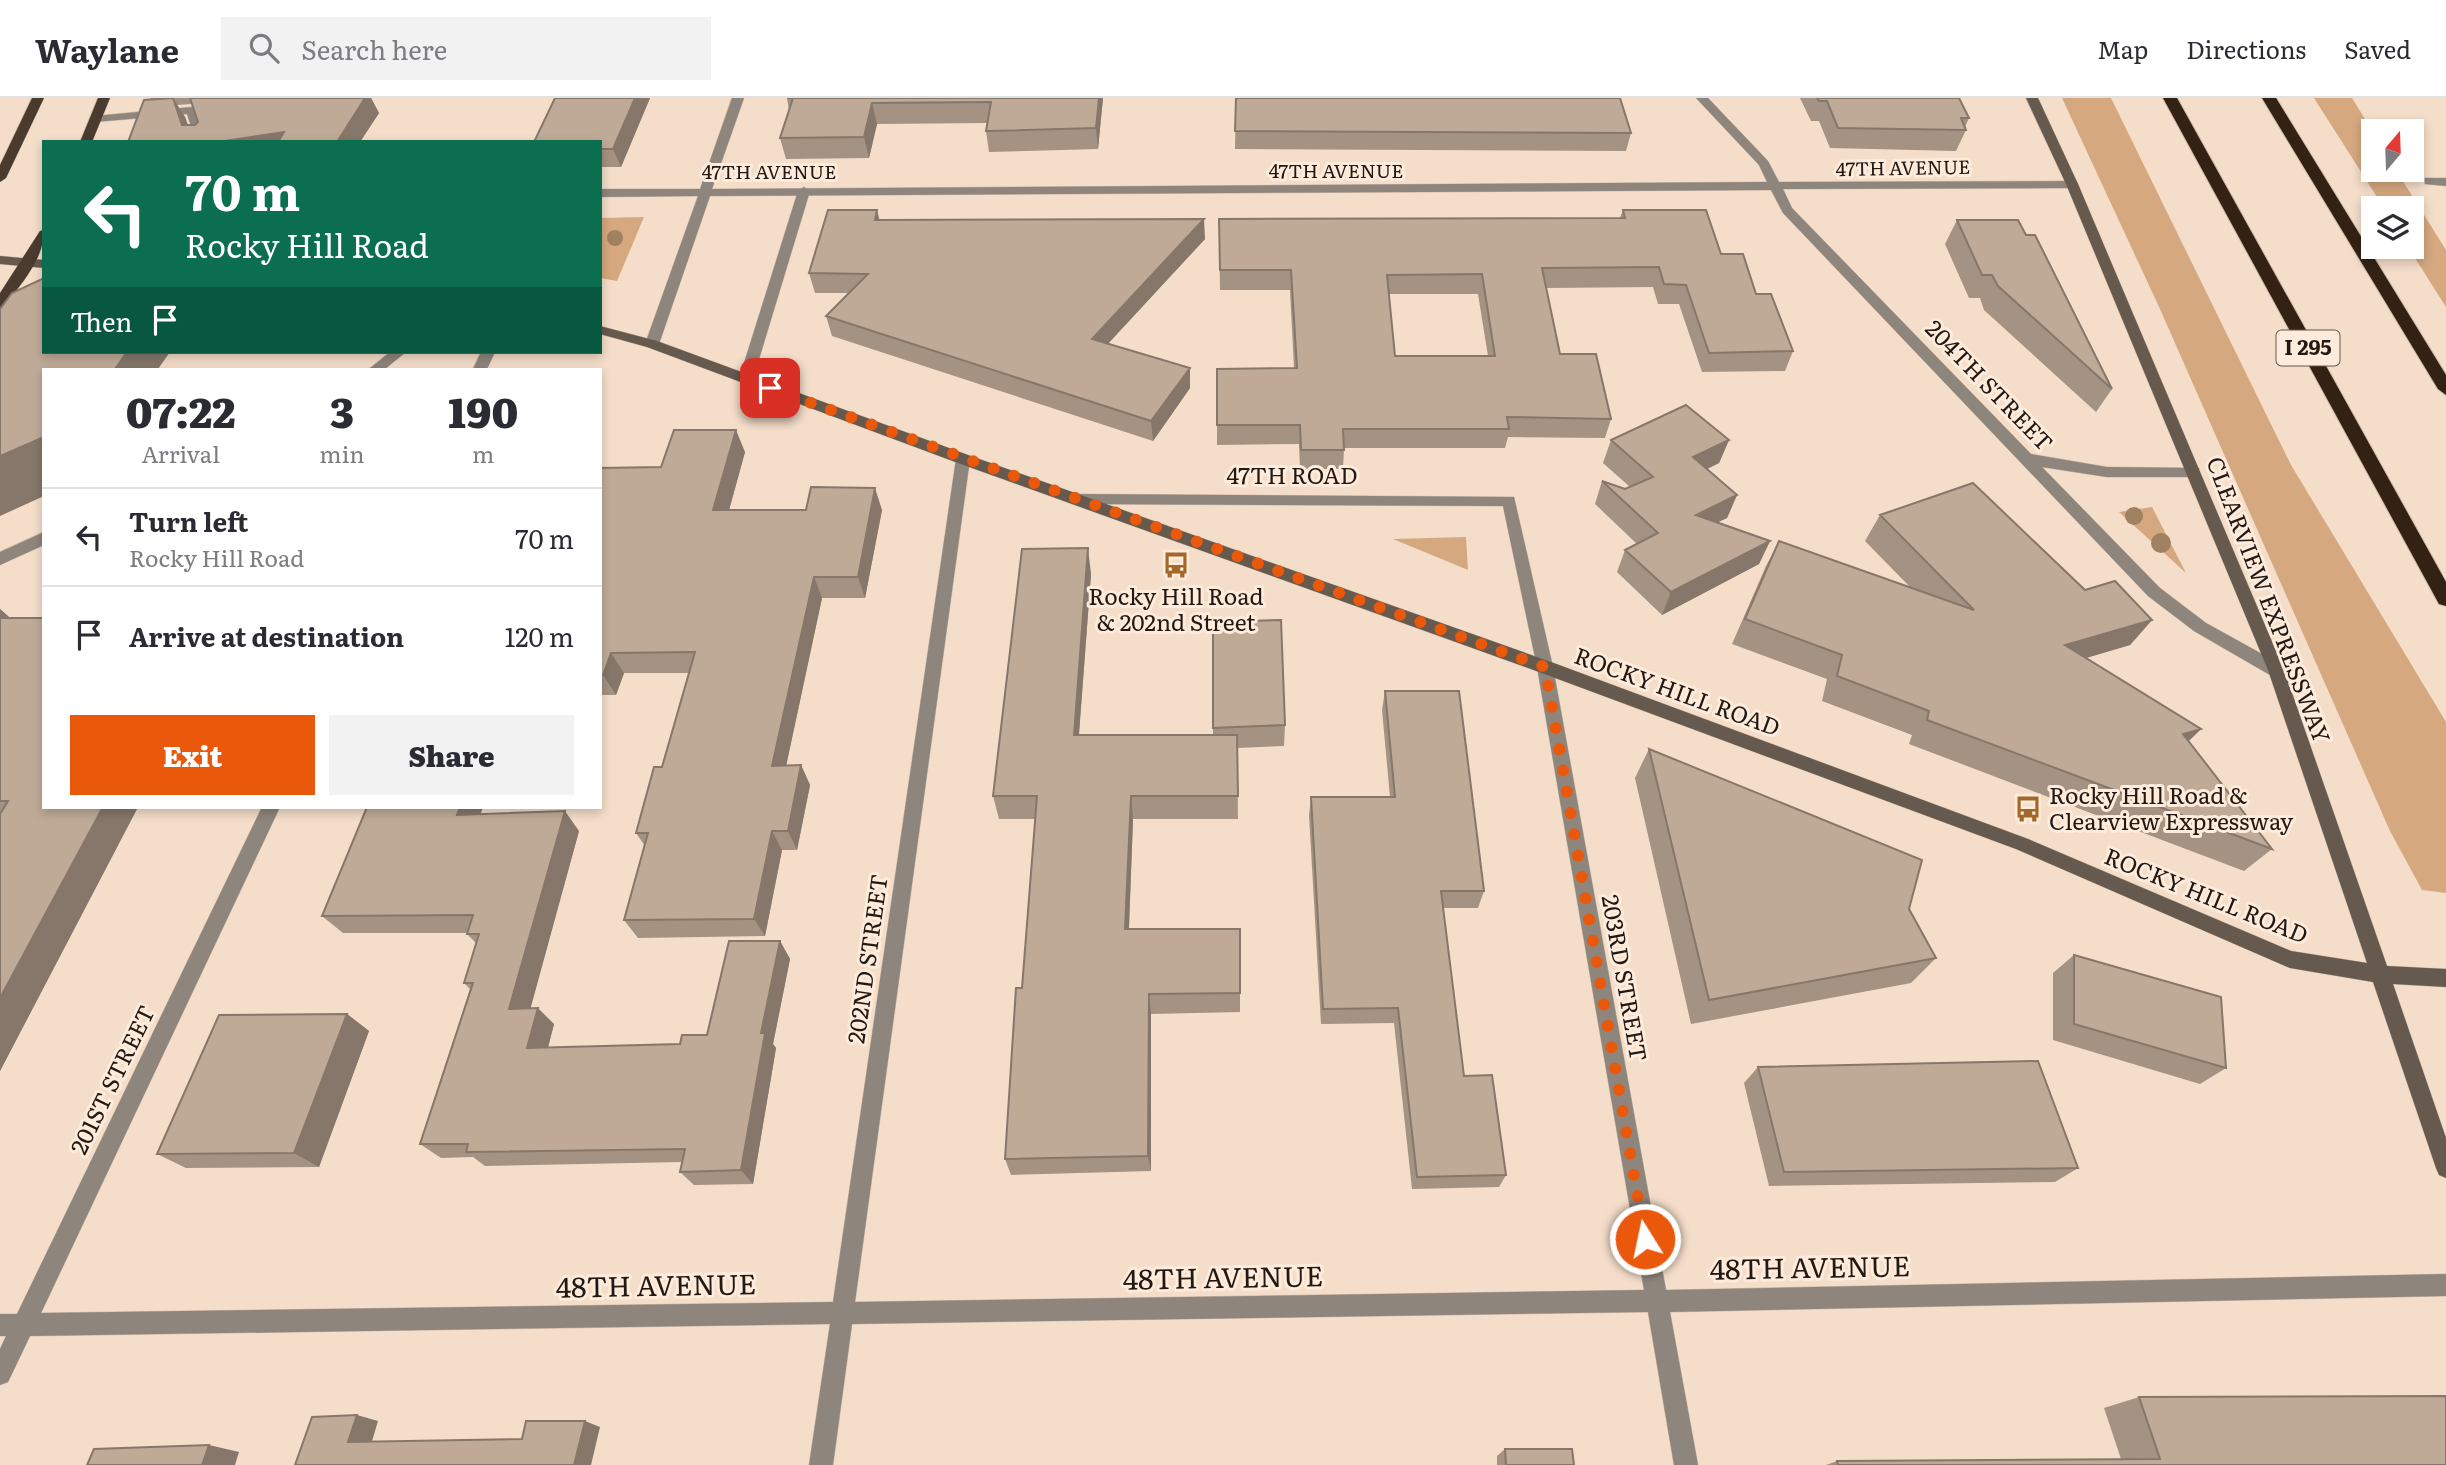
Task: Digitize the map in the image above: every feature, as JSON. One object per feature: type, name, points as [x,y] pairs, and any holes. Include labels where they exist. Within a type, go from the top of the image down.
[{"type":"highway","name":"I 295","points":[[2170,98],[2446,599]]},
{"type":"highway","points":[[2269,98],[2330,194],[2446,389]]},
{"type":"highway","points":[[2283,98],[2330,194]]},
{"type":"main road","points":[[0,178],[37,98]]},
{"type":"main road","points":[[87,140],[104,98]]},
{"type":"main road","points":[[0,303],[29,262],[42,238]]},
{"type":"street","points":[[652,344],[738,98]]},
{"type":"street","name":"204TH STREET","points":[[1702,98],[1764,164],[1787,210],[2176,611],[2276,670]]},
{"type":"street","name":"CLEARVIEW EXPRESSWAY","points":[[2032,98],[2072,184],[2276,670],[2446,1168]]},
{"type":"street","points":[[95,119],[149,119],[205,109]]},
{"type":"street","points":[[192,110],[201,140]]},
{"type":"street","points":[[2429,181],[2446,182]]},
{"type":"street","name":"47TH AVENUE","points":[[602,193],[1777,188],[2072,184]]},
{"type":"street","points":[[746,379],[804,191]]},
{"type":"street","points":[[0,260],[42,264]]},
{"type":"street","name":"ROCKY HILL ROAD","points":[[602,331],[652,344],[963,459],[1545,667],[2022,844],[2290,958],[2378,974]]},
{"type":"street","points":[[377,368],[396,354]]},
{"type":"street","name":"202ND STREET","points":[[821,1465],[963,459]]},
{"type":"street","points":[[2027,459],[2107,472],[2194,472]]},
{"type":"street","name":"47TH ROAD","points":[[1076,499],[1509,501]]},
{"type":"street","name":"203RD STREET","points":[[1509,501],[1545,667],[1686,1465]]},
{"type":"street","points":[[0,558],[42,539]]},
{"type":"street","name":"201ST STREET","points":[[0,1374],[11,1325],[270,809]]},
{"type":"street","points":[[2378,974],[2446,978]]},
{"type":"street","name":"48TH AVENUE","points":[[11,1325],[1656,1301],[2446,1285]]},
{"type":"shaded area","points":[[2062,98],[2111,98],[2291,465],[2446,722],[2446,893],[2422,890],[2390,831],[2160,309]]},
{"type":"shaded area","points":[[2314,98],[2352,98],[2365,119],[2361,119],[2361,172]]},
{"type":"shaded area","points":[[2367,182],[2404,182],[2412,196],[2376,196]]},
{"type":"shaded area","points":[[2424,215],[2446,250],[2446,307],[2416,259],[2424,259]]},
{"type":"shaded area","points":[[644,217],[617,281],[602,278],[602,218]]},
{"type":"shaded area","points":[[2152,507],[2186,573],[2119,512]]},
{"type":"shaded area","points":[[1466,537],[1468,570],[1393,539]]},
{"type":"building","points":[[173,98],[182,125],[195,125],[198,122],[190,98],[365,98],[338,140],[279,140],[284,132],[231,140],[129,140],[144,100]]},
{"type":"building","points":[[555,98],[635,98],[613,149],[602,149],[602,140],[535,140]]},
{"type":"building","points":[[793,98],[1099,98],[1096,128],[986,131],[991,102],[872,103],[864,137],[780,138]]},
{"type":"building","points":[[1236,98],[1620,98],[1631,133],[1235,131]]},
{"type":"building","points":[[1817,98],[1959,98],[1969,118],[1961,118],[1966,130],[1838,128],[1827,101],[1819,101]]},
{"type":"building","points":[[828,210],[877,210],[875,220],[1204,219],[1092,339],[1190,368],[1151,421],[826,316],[868,274],[809,273]]},
{"type":"building","points":[[1623,210],[1706,210],[1721,254],[1743,254],[1756,294],[1771,294],[1793,351],[1709,353],[1686,285],[1664,284],[1659,267],[1542,268],[1560,354],[1596,354],[1611,419],[1507,417],[1509,429],[1343,429],[1344,450],[1301,450],[1300,425],[1217,425],[1217,369],[1297,368],[1291,270],[1220,270],[1219,219],[1625,218]],"holes":[[[1482,274],[1495,356],[1395,356],[1387,275]]]},
{"type":"building","points":[[1957,220],[2018,220],[2026,235],[2035,235],[2112,389],[1998,286],[1992,275],[1982,275]]},
{"type":"building","points":[[42,279],[42,354],[126,354],[116,368],[42,368],[42,438],[0,456],[0,309],[12,293]]},
{"type":"building","points":[[1686,405],[1729,440],[1693,457],[1737,495],[1696,515],[1770,541],[1671,592],[1625,550],[1658,533],[1602,481],[1625,489],[1653,477],[1611,440]]},
{"type":"building","points":[[674,430],[736,430],[713,510],[806,510],[811,487],[875,488],[858,577],[814,577],[772,766],[801,765],[788,831],[772,831],[754,919],[624,920],[648,833],[636,833],[654,767],[662,767],[695,652],[611,653],[602,675],[602,468],[661,467]]},
{"type":"building","points":[[1973,483],[2085,590],[2115,581],[2152,620],[2065,645],[2201,729],[2183,734],[2272,849],[1927,720],[1929,711],[1837,676],[1842,655],[1745,619],[1779,541],[1974,610],[1880,515]]},
{"type":"building","points":[[1088,548],[1074,735],[1237,735],[1238,796],[1131,796],[1125,929],[1240,929],[1240,993],[1149,994],[1148,1156],[1005,1159],[1016,988],[1022,988],[1037,796],[993,796],[1022,549]]},
{"type":"building","points":[[0,618],[42,618],[42,809],[102,809],[0,998],[0,814],[8,801],[0,801]]},
{"type":"building","points":[[1281,620],[1285,725],[1213,728],[1213,622]]},
{"type":"building","points":[[1385,691],[1459,691],[1484,891],[1441,891],[1464,1076],[1492,1075],[1506,1175],[1417,1177],[1398,1008],[1323,1009],[1311,797],[1395,797]]},
{"type":"building","points":[[1649,749],[1922,860],[1909,909],[1936,958],[1709,1000]]},
{"type":"building","points":[[366,809],[459,809],[457,815],[565,811],[509,1009],[538,1008],[527,1048],[680,1044],[682,1035],[707,1035],[729,941],[780,941],[761,1033],[765,1033],[741,1170],[680,1172],[685,1149],[466,1152],[468,1144],[420,1144],[473,983],[464,983],[479,934],[467,934],[473,915],[322,916]]},
{"type":"building","points":[[2074,955],[2221,997],[2226,1068],[2074,1024]]},
{"type":"building","points":[[347,1014],[294,1153],[157,1154],[219,1015]]},
{"type":"building","points":[[2038,1061],[2078,1168],[1784,1172],[1758,1067]]},
{"type":"building","points":[[2446,1396],[2446,1465],[1838,1465],[1837,1461],[2160,1459],[2139,1397]]},
{"type":"building","points":[[357,1415],[348,1442],[522,1439],[526,1421],[585,1421],[574,1465],[295,1465],[312,1417]]},
{"type":"building","points":[[209,1445],[202,1465],[87,1465],[94,1449]]},
{"type":"building","points":[[1505,1449],[1572,1449],[1574,1465],[1506,1465]]},
{"type":"place","name":"Rocky Hill Road & 202nd Street","points":[[1176,565]]},
{"type":"place","name":"Rocky Hill Road & Clearview Expressway","points":[[2028,809]]},
{"type":"route","points":[[770,388],[1545,667],[1645,1239]]}]
